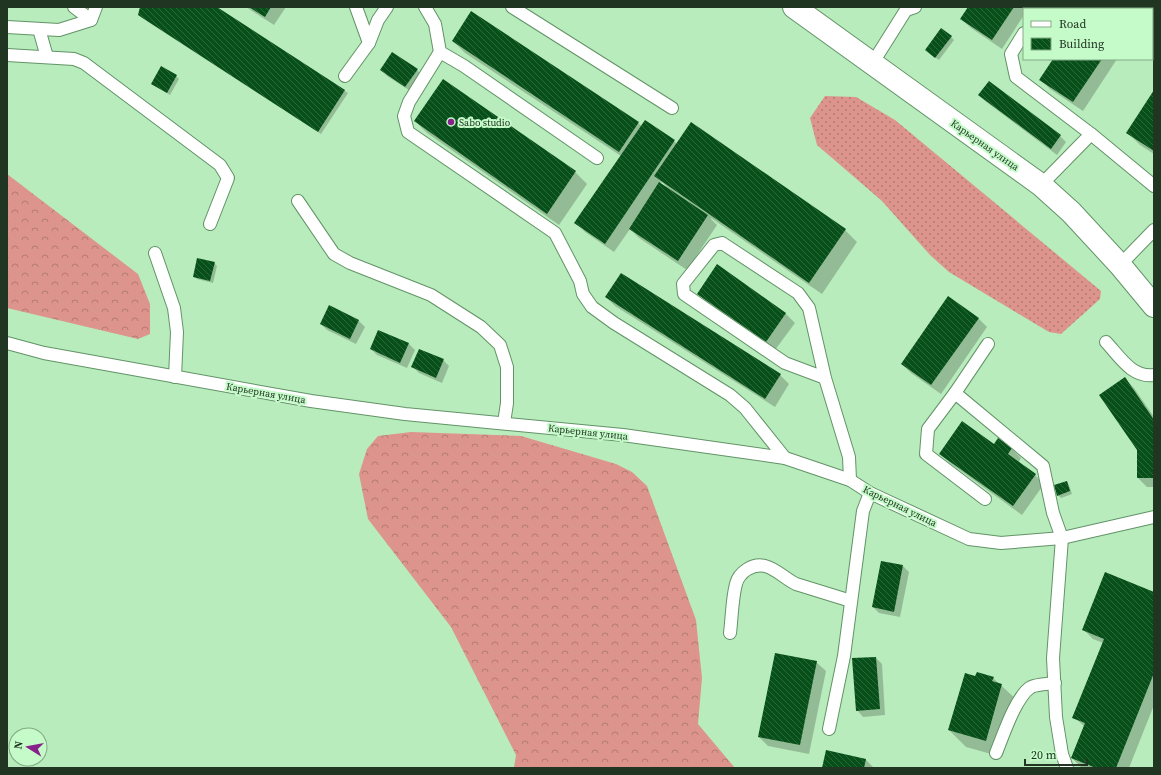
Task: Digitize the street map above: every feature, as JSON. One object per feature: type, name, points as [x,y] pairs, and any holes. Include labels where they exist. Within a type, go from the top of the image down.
[{"type":"street","name":"Карьерная улица","points":[[794,7],[1041,185],[1072,212],[1120,265],[1154,306]]},
{"type":"lane","points":[[74,7],[90,20]]},
{"type":"lane","points":[[7,27],[59,30],[90,20],[96,7]]},
{"type":"lane","points":[[356,7],[369,43]]},
{"type":"lane","points":[[345,76],[369,43],[378,20],[387,7]]},
{"type":"lane","points":[[425,7],[435,24],[440,52],[409,102],[404,116],[408,132],[555,233],[580,281],[583,294],[592,307],[614,323],[730,395],[745,408],[785,458]]},
{"type":"lane","points":[[512,7],[672,108]]},
{"type":"lane","points":[[872,64],[907,8]]},
{"type":"lane","points":[[39,29],[47,57]]},
{"type":"lane","points":[[1023,34],[1010,54],[1016,78],[1092,134],[1154,186]]},
{"type":"lane","points":[[440,52],[464,66],[597,158]]},
{"type":"lane","points":[[7,55],[74,59],[84,63],[220,165],[228,178],[210,224]]},
{"type":"lane","points":[[1041,185],[1092,134]]},
{"type":"lane","points":[[298,201],[334,254],[350,263],[431,295],[481,327],[500,345],[507,367],[507,403],[504,423]]},
{"type":"lane","points":[[1120,265],[1154,231]]},
{"type":"lane","points":[[825,378],[785,363],[684,294],[683,284],[714,245],[722,243],[798,294],[809,308],[825,378],[849,457],[850,480]]},
{"type":"lane","points":[[155,253],[174,308],[177,332],[175,377]]},
{"type":"lane","points":[[1106,342],[1133,371],[1146,376],[1154,375]]},
{"type":"lane","name":"Карьерная улица","points":[[7,343],[44,353],[311,401],[389,412],[623,435],[785,458],[850,480],[870,493],[969,539],[1001,543],[1062,538],[1154,517]]},
{"type":"lane","points":[[985,499],[926,454],[928,429],[988,344]]},
{"type":"lane","points":[[955,392],[1043,466],[1054,513],[1062,538],[1053,658],[1056,717],[1062,754],[1067,768]]},
{"type":"lane","points":[[829,729],[844,656],[863,511],[870,493]]},
{"type":"lane","points":[[730,633],[736,583],[743,572],[758,565],[772,569],[788,581],[851,601]]},
{"type":"lane","points":[[996,753],[1013,712],[1024,693],[1032,686],[1055,683]]},
{"type":"green space","points":[[825,96],[856,97],[895,120],[1101,291],[1100,299],[1061,334],[1049,332],[949,272],[930,255],[882,201],[817,145],[810,118]]},
{"type":"green space","points":[[7,174],[138,274],[150,304],[150,334],[138,339],[7,308]]},
{"type":"green space","points":[[411,432],[521,436],[616,464],[632,472],[647,486],[696,620],[702,678],[698,724],[735,768],[514,768],[516,755],[451,627],[368,519],[359,474],[367,449],[378,436]]},
{"type":"building","points":[[140,7],[217,7],[345,90],[318,132],[138,15]]},
{"type":"building","points":[[249,7],[271,7],[265,17]]},
{"type":"building","points":[[968,7],[1014,7],[992,40],[960,19]]},
{"type":"building","points":[[1134,7],[1136,8],[1088,8]]},
{"type":"building","points":[[471,11],[639,122],[619,152],[452,41]]},
{"type":"building","points":[[941,28],[952,36],[935,58],[925,50]]},
{"type":"building","points":[[392,52],[418,69],[405,87],[380,70]]},
{"type":"building","points":[[1052,60],[1101,60],[1073,102],[1039,80]]},
{"type":"building","points":[[161,66],[177,75],[167,93],[151,84]]},
{"type":"building","points":[[443,79],[576,171],[547,214],[414,121]]},
{"type":"building","points":[[989,81],[1061,135],[1051,149],[978,95]]},
{"type":"building","points":[[1154,90],[1154,151],[1126,133]]},
{"type":"building","points":[[645,120],[675,140],[605,244],[574,223]]},
{"type":"building","points":[[691,122],[846,229],[809,283],[654,176]]},
{"type":"building","points":[[659,182],[708,215],[678,261],[629,229]]},
{"type":"building","points":[[197,258],[215,262],[210,281],[193,277]]},
{"type":"building","points":[[717,264],[786,313],[766,342],[697,294]]},
{"type":"building","points":[[621,273],[781,374],[765,399],[605,297]]},
{"type":"building","points":[[948,296],[979,318],[931,385],[901,364]]},
{"type":"building","points":[[329,305],[359,320],[350,339],[320,324]]},
{"type":"building","points":[[378,330],[409,343],[400,363],[370,349]]},
{"type":"building","points":[[419,349],[444,359],[436,378],[411,367]]},
{"type":"building","points":[[1125,377],[1154,420],[1154,478],[1137,478],[1137,450],[1099,395]]},
{"type":"building","points":[[962,421],[994,444],[998,438],[1012,448],[1008,454],[1036,474],[1013,506],[939,454]]},
{"type":"building","points":[[1067,481],[1070,491],[1057,496],[1054,485]]},
{"type":"building","points":[[881,561],[903,565],[894,612],[872,607]]},
{"type":"building","points":[[1105,572],[1154,592],[1154,673],[1116,768],[1096,768],[1071,758],[1085,723],[1072,718],[1104,639],[1082,630]]},
{"type":"building","points":[[775,653],[817,661],[800,745],[758,737]]},
{"type":"building","points":[[876,657],[880,709],[856,711],[852,658]]},
{"type":"building","points":[[977,672],[994,677],[992,681],[1002,684],[986,741],[948,730],[965,673],[975,676]]},
{"type":"building","points":[[826,750],[866,759],[864,768],[822,768]]},
{"type":"place","name":"Sabo studio","points":[[451,122]]}]
